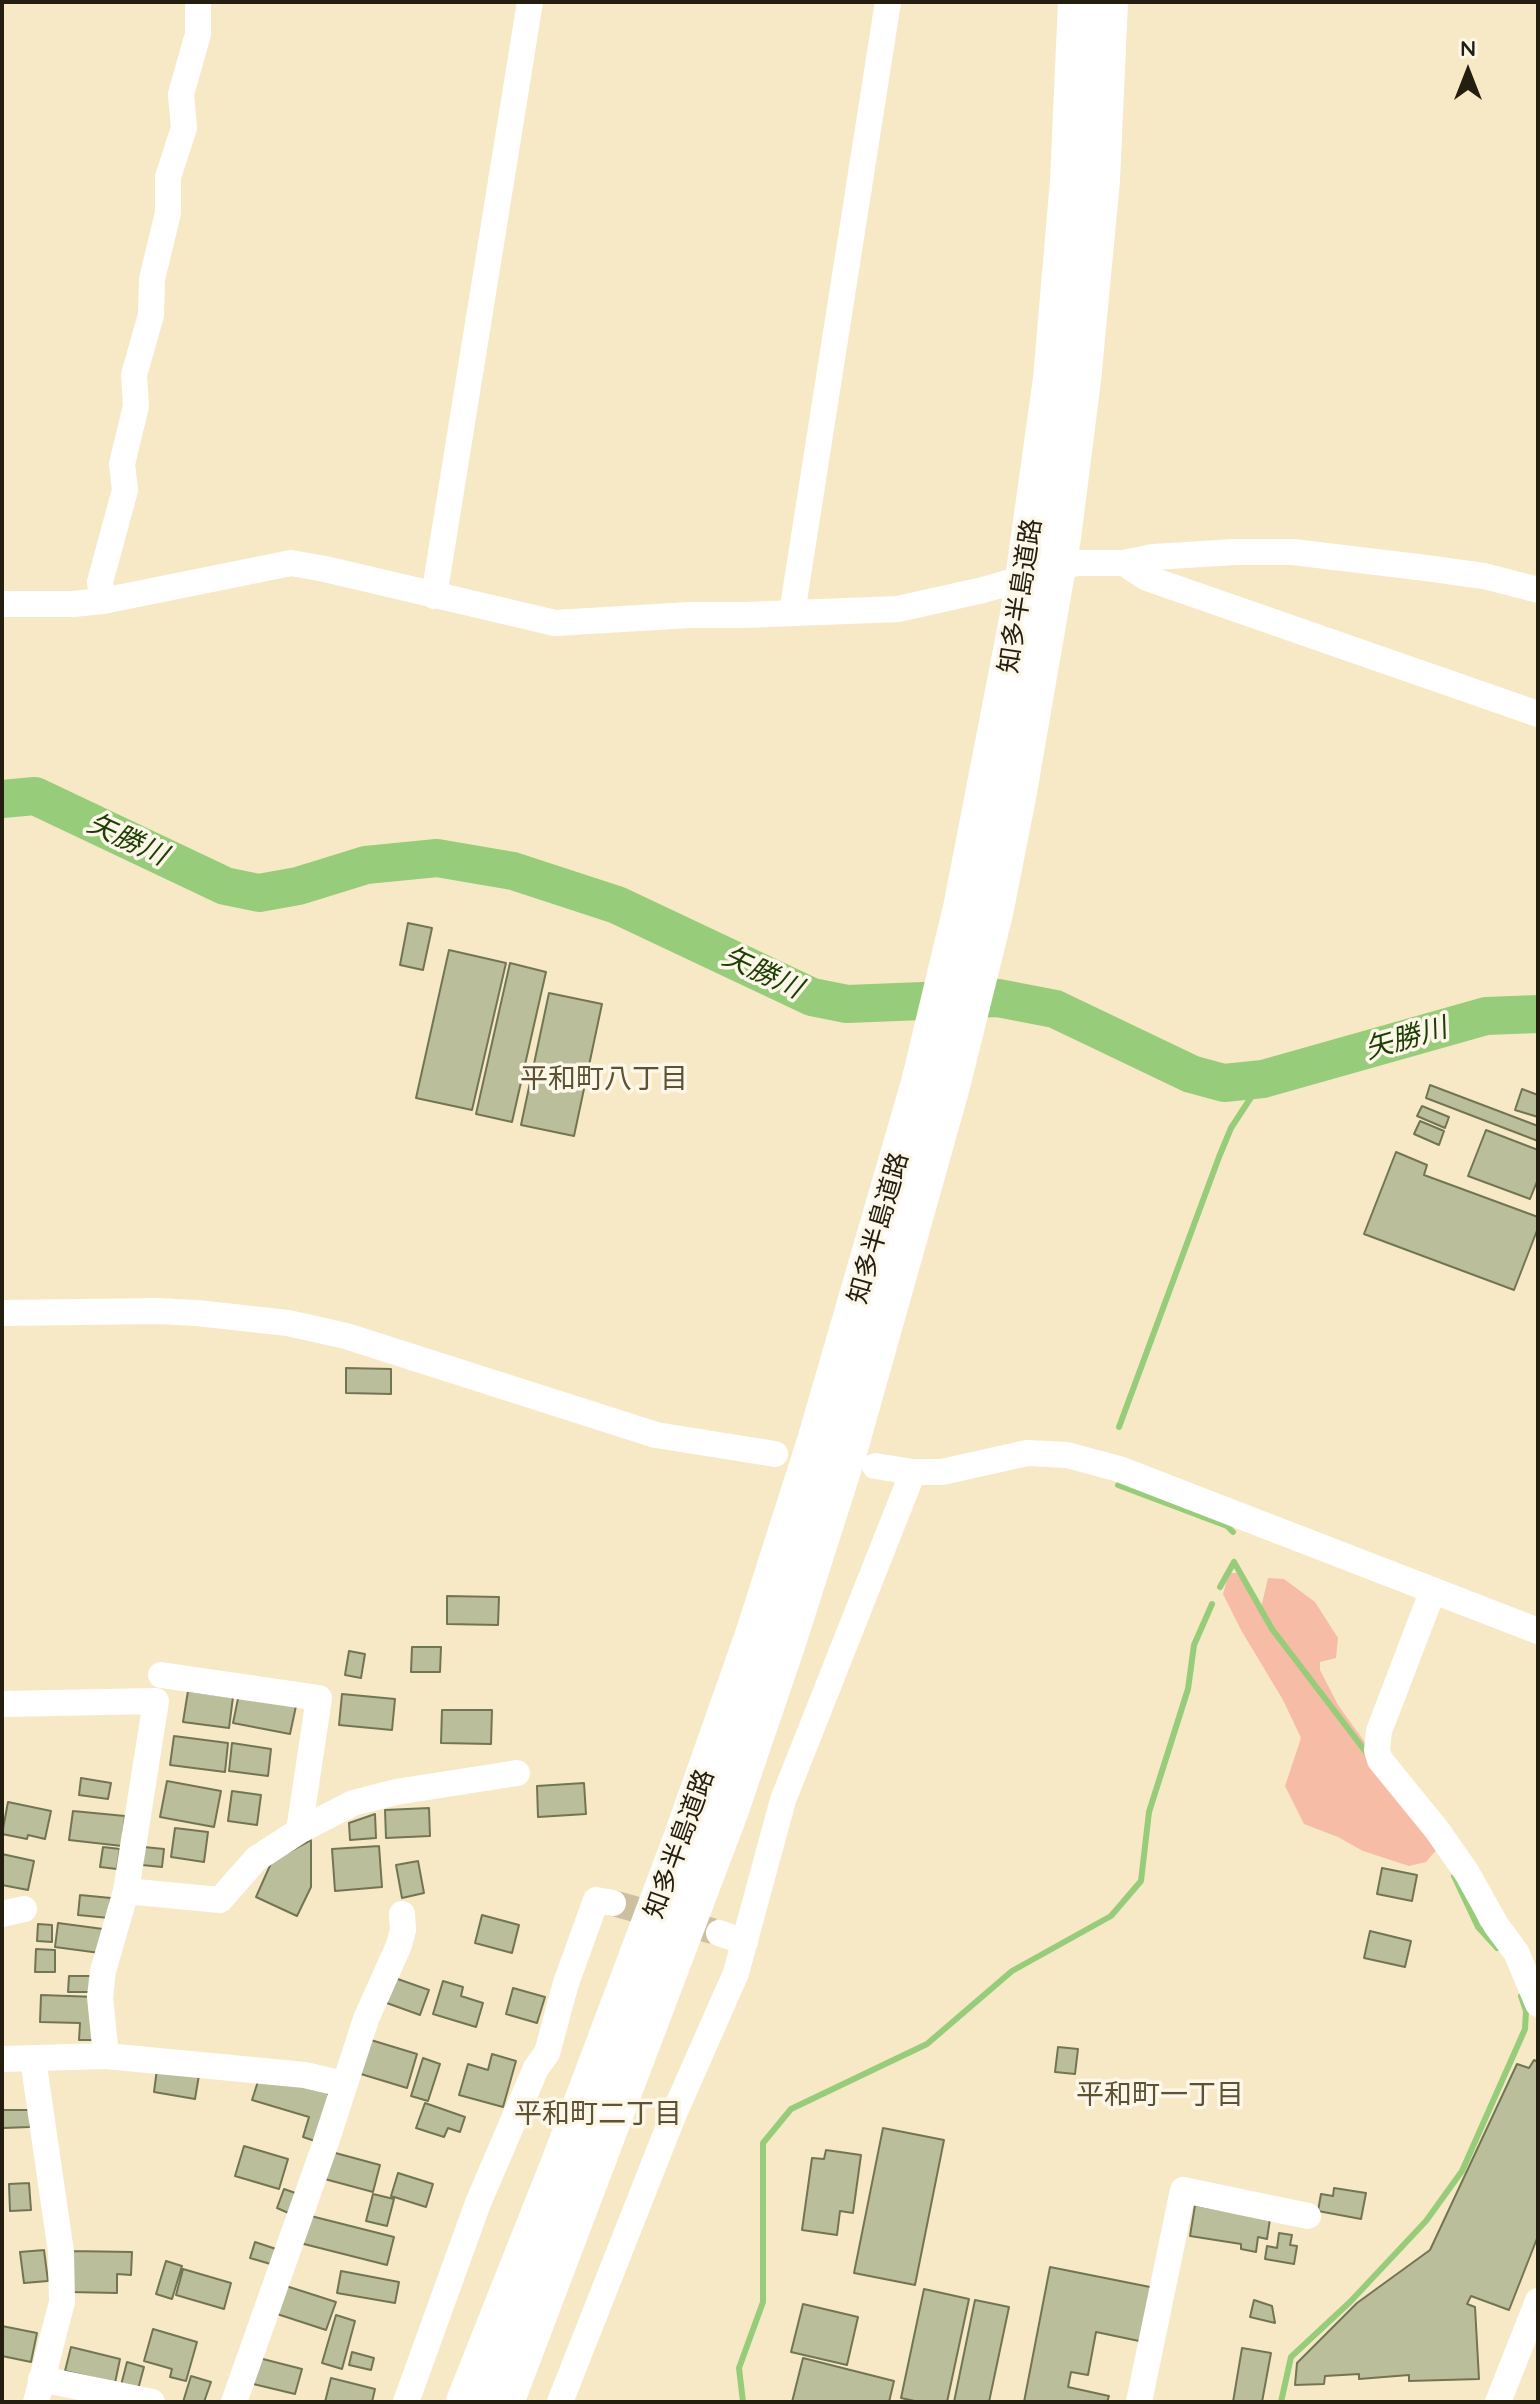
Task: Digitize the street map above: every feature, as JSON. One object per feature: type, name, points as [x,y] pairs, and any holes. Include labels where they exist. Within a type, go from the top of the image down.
[{"type":"highway","name":"知多半島道路","points":[[1046,536],[1057,333],[1070,181],[1078,2]]},
{"type":"highway","name":"知多半島道路","points":[[504,2402],[727,1815],[848,1448],[978,910],[1035,613],[1046,536],[1081,380],[1100,180],[1108,2]]},
{"type":"highway","name":"知多半島道路","points":[[466,2402],[561,2163],[683,1839],[755,1635],[936,1085]]},
{"type":"highway","points":[[522,2402],[660,2050],[735,1845],[727,1815]]},
{"type":"highway","points":[[437,2402],[530,2189],[561,2163]]},
{"type":"street","points":[[103,601],[100,582],[125,490],[122,464],[136,406],[134,375],[151,315],[152,279],[168,213],[168,177],[184,128],[181,94],[198,34],[198,2]]},
{"type":"street","points":[[434,596],[530,2]]},
{"type":"street","points":[[792,613],[888,2]]},
{"type":"street","points":[[2,604],[103,601],[291,563],[555,623],[898,609],[983,590],[1076,563],[1124,563],[1153,557],[1235,552],[1293,552],[1484,576],[1538,590]]},
{"type":"street","points":[[1124,563],[1147,578],[1538,714]]},
{"type":"street","points":[[2,1313],[171,1312],[288,1323],[360,1340],[656,1435],[775,1454]]},
{"type":"street","points":[[875,1466],[913,1472],[942,1472],[1027,1453],[1067,1455],[1119,1469],[1538,1631]]},
{"type":"street","points":[[560,2402],[673,2116],[736,1973],[783,1800],[913,1472]]},
{"type":"street","points":[[1433,1590],[1379,1731],[1377,1750],[1380,1760],[1437,1830],[1467,1873],[1496,1925],[1516,1952],[1538,2004]]},
{"type":"street","points":[[161,1675],[319,1698],[299,1831]]},
{"type":"street","points":[[2,1704],[156,1701],[126,1891],[103,1971],[100,1997],[106,2056]]},
{"type":"street","points":[[126,1891],[220,1900],[256,1859],[299,1831],[353,1803],[517,1773]]},
{"type":"street","points":[[406,2402],[478,2203],[536,2068],[547,2053],[566,1983],[596,1900],[613,1903]]},
{"type":"street","points":[[234,2402],[323,2154],[366,2019],[399,1945],[403,1930],[402,1914]]},
{"type":"street","points":[[719,1933],[745,1942]]},
{"type":"street","points":[[2,2059],[106,2056],[281,2072],[343,2084]]},
{"type":"street","points":[[33,2059],[61,2252],[62,2302],[39,2390],[152,2402]]},
{"type":"street","points":[[1139,2402],[1183,2190],[1308,2216]]},
{"type":"street","points":[[1498,2402],[1538,2301]]},
{"type":"shaded area","points":[[1229,1573],[1237,1573],[1260,1612],[1268,1578],[1284,1579],[1315,1602],[1338,1638],[1336,1658],[1320,1662],[1320,1670],[1338,1705],[1433,1837],[1437,1849],[1426,1862],[1409,1866],[1363,1851],[1304,1824],[1285,1786],[1301,1738],[1223,1594]]},
{"type":"building","points":[[408,923],[432,928],[423,970],[400,965]]},
{"type":"building","points":[[449,950],[506,963],[472,1110],[416,1098]]},
{"type":"building","points":[[510,963],[546,972],[512,1122],[476,1114]]},
{"type":"building","points":[[549,993],[602,1004],[574,1136],[521,1125]]},
{"type":"building","points":[[1430,1085],[1538,1126],[1538,1141],[1426,1098]]},
{"type":"building","points":[[1522,1089],[1538,1095],[1538,1117],[1515,1110]]},
{"type":"building","points":[[1422,1106],[1449,1117],[1445,1128],[1417,1116]]},
{"type":"building","points":[[1420,1121],[1444,1131],[1439,1145],[1414,1134]]},
{"type":"building","points":[[1486,1130],[1538,1150],[1538,1179],[1530,1199],[1468,1176]]},
{"type":"building","points":[[1396,1152],[1427,1165],[1424,1175],[1538,1217],[1538,1228],[1514,1290],[1364,1234]]},
{"type":"building","points":[[346,1368],[391,1369],[391,1394],[346,1393]]},
{"type":"building","points":[[447,1596],[499,1597],[498,1625],[447,1624]]},
{"type":"building","points":[[412,1647],[441,1647],[440,1672],[411,1672]]},
{"type":"building","points":[[349,1651],[365,1654],[361,1678],[345,1675]]},
{"type":"building","points":[[188,1691],[233,1697],[229,1728],[183,1722]]},
{"type":"building","points":[[239,1694],[296,1706],[290,1734],[233,1723]]},
{"type":"building","points":[[342,1694],[395,1699],[392,1730],[339,1725]]},
{"type":"building","points":[[442,1710],[492,1710],[491,1744],[441,1743]]},
{"type":"building","points":[[174,1736],[228,1743],[225,1772],[170,1765]]},
{"type":"building","points":[[232,1743],[271,1749],[268,1776],[229,1771]]},
{"type":"building","points":[[81,1778],[111,1783],[108,1799],[79,1795]]},
{"type":"building","points":[[167,1781],[221,1791],[214,1827],[160,1817]]},
{"type":"building","points":[[584,1783],[586,1814],[538,1817],[537,1786]]},
{"type":"building","points":[[232,1791],[261,1795],[257,1825],[228,1821]]},
{"type":"building","points":[[8,1802],[51,1811],[45,1839],[2,1834]]},
{"type":"building","points":[[429,1808],[430,1836],[386,1838],[385,1810]]},
{"type":"building","points":[[73,1811],[125,1816],[122,1846],[69,1840]]},
{"type":"building","points":[[375,1814],[376,1838],[350,1840],[349,1823]]},
{"type":"building","points":[[175,1828],[208,1832],[204,1862],[171,1857]]},
{"type":"building","points":[[311,1840],[311,1887],[297,1916],[256,1897],[272,1861]]},
{"type":"building","points":[[379,1846],[382,1887],[335,1891],[332,1849]]},
{"type":"building","points":[[103,1847],[120,1849],[117,1869],[100,1867]]},
{"type":"building","points":[[144,1847],[164,1849],[162,1867],[142,1865]]},
{"type":"building","points":[[2,1854],[34,1861],[28,1890],[2,1885]]},
{"type":"building","points":[[418,1861],[424,1893],[402,1898],[396,1865]]},
{"type":"building","points":[[1382,1868],[1417,1875],[1412,1901],[1377,1894]]},
{"type":"building","points":[[80,1895],[111,1898],[109,1918],[78,1915]]},
{"type":"building","points":[[482,1915],[519,1925],[512,1953],[475,1943]]},
{"type":"building","points":[[58,1923],[103,1929],[100,1953],[55,1947]]},
{"type":"building","points":[[38,1924],[52,1925],[52,1942],[37,1941]]},
{"type":"building","points":[[1370,1931],[1411,1941],[1405,1967],[1364,1958]]},
{"type":"building","points":[[36,1949],[55,1950],[55,1972],[35,1972]]},
{"type":"building","points":[[69,1976],[94,1976],[94,1992],[68,1992]]},
{"type":"building","points":[[392,1977],[429,1990],[420,2015],[384,2002]]},
{"type":"building","points":[[443,1981],[463,1987],[461,1996],[483,2003],[476,2027],[433,2014]]},
{"type":"building","points":[[513,1988],[545,1997],[537,2023],[506,2014]]},
{"type":"building","points":[[41,1995],[96,1997],[95,2040],[79,2040],[80,2023],[40,2022]]},
{"type":"building","points":[[361,2037],[417,2054],[407,2088],[351,2071]]},
{"type":"building","points":[[1058,2047],[1078,2049],[1075,2074],[1055,2072]]},
{"type":"building","points":[[492,2054],[516,2061],[503,2107],[459,2095],[468,2064],[488,2070]]},
{"type":"building","points":[[423,2058],[440,2064],[428,2101],[411,2096]]},
{"type":"building","points":[[1534,2060],[1538,2062],[1538,2236],[1509,2310],[1471,2296],[1467,2304],[1475,2307],[1479,2379],[1409,2381],[1409,2375],[1359,2379],[1359,2374],[1325,2376],[1324,2384],[1295,2385],[1297,2363],[1357,2303],[1430,2250],[1517,2064],[1529,2068]]},
{"type":"building","points":[[157,2069],[199,2075],[195,2099],[154,2092]]},
{"type":"building","points":[[260,2075],[330,2087],[328,2094],[332,2096],[318,2142],[303,2137],[309,2117],[252,2100]]},
{"type":"building","points":[[425,2103],[465,2117],[460,2132],[448,2128],[444,2137],[416,2128]]},
{"type":"building","points":[[2,2110],[30,2110],[30,2127],[3,2128]]},
{"type":"building","points":[[883,2128],[944,2140],[915,2285],[854,2273]]},
{"type":"building","points":[[244,2146],[288,2159],[279,2189],[235,2176]]},
{"type":"building","points":[[826,2150],[861,2155],[853,2213],[840,2211],[837,2235],[802,2230],[812,2158],[824,2159]]},
{"type":"building","points":[[328,2151],[380,2165],[373,2192],[321,2178]]},
{"type":"building","points":[[398,2173],[433,2184],[426,2207],[391,2196]]},
{"type":"building","points":[[29,2183],[31,2210],[10,2211],[9,2184]]},
{"type":"building","points":[[1334,2188],[1366,2193],[1361,2219],[1318,2211],[1321,2194],[1333,2196]]},
{"type":"building","points":[[284,2189],[301,2195],[293,2215],[277,2208]]},
{"type":"building","points":[[373,2194],[394,2199],[387,2226],[366,2221]]},
{"type":"building","points":[[1195,2205],[1270,2219],[1267,2239],[1258,2237],[1256,2252],[1241,2249],[1241,2244],[1190,2236]]},
{"type":"building","points":[[307,2215],[394,2237],[387,2265],[300,2243]]},
{"type":"building","points":[[1279,2233],[1292,2235],[1290,2245],[1297,2246],[1294,2264],[1265,2259],[1267,2246],[1277,2248]]},
{"type":"building","points":[[255,2242],[279,2250],[274,2265],[250,2258]]},
{"type":"building","points":[[44,2250],[48,2281],[24,2283],[20,2252]]},
{"type":"building","points":[[70,2251],[132,2252],[131,2275],[117,2274],[117,2293],[69,2292]]},
{"type":"building","points":[[166,2261],[182,2266],[172,2299],[156,2294]]},
{"type":"building","points":[[1050,2267],[1155,2288],[1144,2342],[1096,2332],[1088,2375],[1071,2372],[1068,2387],[1109,2396],[1107,2402],[1024,2402]]},
{"type":"building","points":[[183,2269],[231,2283],[224,2309],[176,2295]]},
{"type":"building","points":[[341,2271],[399,2282],[395,2303],[337,2293]]},
{"type":"building","points":[[283,2285],[336,2302],[326,2330],[274,2313]]},
{"type":"building","points":[[924,2289],[969,2299],[947,2402],[919,2402],[901,2398]]},
{"type":"building","points":[[975,2300],[1009,2307],[989,2402],[954,2402]]},
{"type":"building","points":[[1254,2300],[1272,2306],[1275,2323],[1250,2317]]},
{"type":"building","points":[[803,2304],[858,2317],[847,2365],[791,2352]]},
{"type":"building","points":[[336,2315],[355,2321],[342,2369],[322,2363]]},
{"type":"building","points":[[2,2326],[37,2333],[31,2362],[2,2356]]},
{"type":"building","points":[[153,2329],[197,2342],[186,2381],[170,2377],[172,2369],[144,2361]]},
{"type":"building","points":[[71,2347],[120,2359],[115,2383],[65,2371]]},
{"type":"building","points":[[1242,2348],[1271,2353],[1262,2402],[1233,2402]]},
{"type":"building","points":[[352,2352],[374,2358],[371,2370],[349,2365]]},
{"type":"building","points":[[255,2357],[302,2369],[295,2394],[249,2383]]},
{"type":"building","points":[[803,2358],[894,2381],[889,2402],[792,2402]]},
{"type":"building","points":[[127,2362],[144,2367],[137,2393],[120,2389]]},
{"type":"building","points":[[191,2376],[211,2382],[204,2402],[183,2402]]},
{"type":"building","points":[[331,2378],[375,2389],[372,2402],[325,2402]]},
{"type":"waterway","name":"矢勝川","points":[[2,799],[35,796],[225,886],[259,893],[298,886],[366,865],[437,858],[513,871],[617,905],[812,997],[847,1004],[998,998],[1055,1009],[1191,1074],[1224,1083],[1263,1079],[1486,1016],[1538,1014]]},
{"type":"waterway","points":[[1119,1427],[1219,1157],[1231,1128],[1263,1079]]},
{"type":"waterway","points":[[1118,1485],[1227,1526],[1233,1532]]},
{"type":"waterway","points":[[1234,1562],[1272,1629],[1369,1756]]},
{"type":"waterway","points":[[1220,1587],[1234,1562]]},
{"type":"waterway","points":[[743,2402],[739,2368],[763,2302],[763,2143],[791,2109],[927,2044],[1012,1971],[1111,1916],[1141,1881],[1149,1812],[1188,1689],[1194,1645],[1212,1604]]},
{"type":"waterway","points":[[1454,1876],[1478,1927],[1497,1948]]},
{"type":"waterway","points":[[1281,2402],[1291,2357],[1350,2302],[1426,2221],[1462,2171],[1525,2029],[1526,2011],[1521,1996]]},
{"type":"tunnel","points":[[613,1903],[719,1933]]},
{"type":"district","name":"平和町八丁目","points":[[604,1080]]},
{"type":"district","name":"平和町一丁目","points":[[1160,2096]]},
{"type":"district","name":"平和町二丁目","points":[[598,2115]]}]
